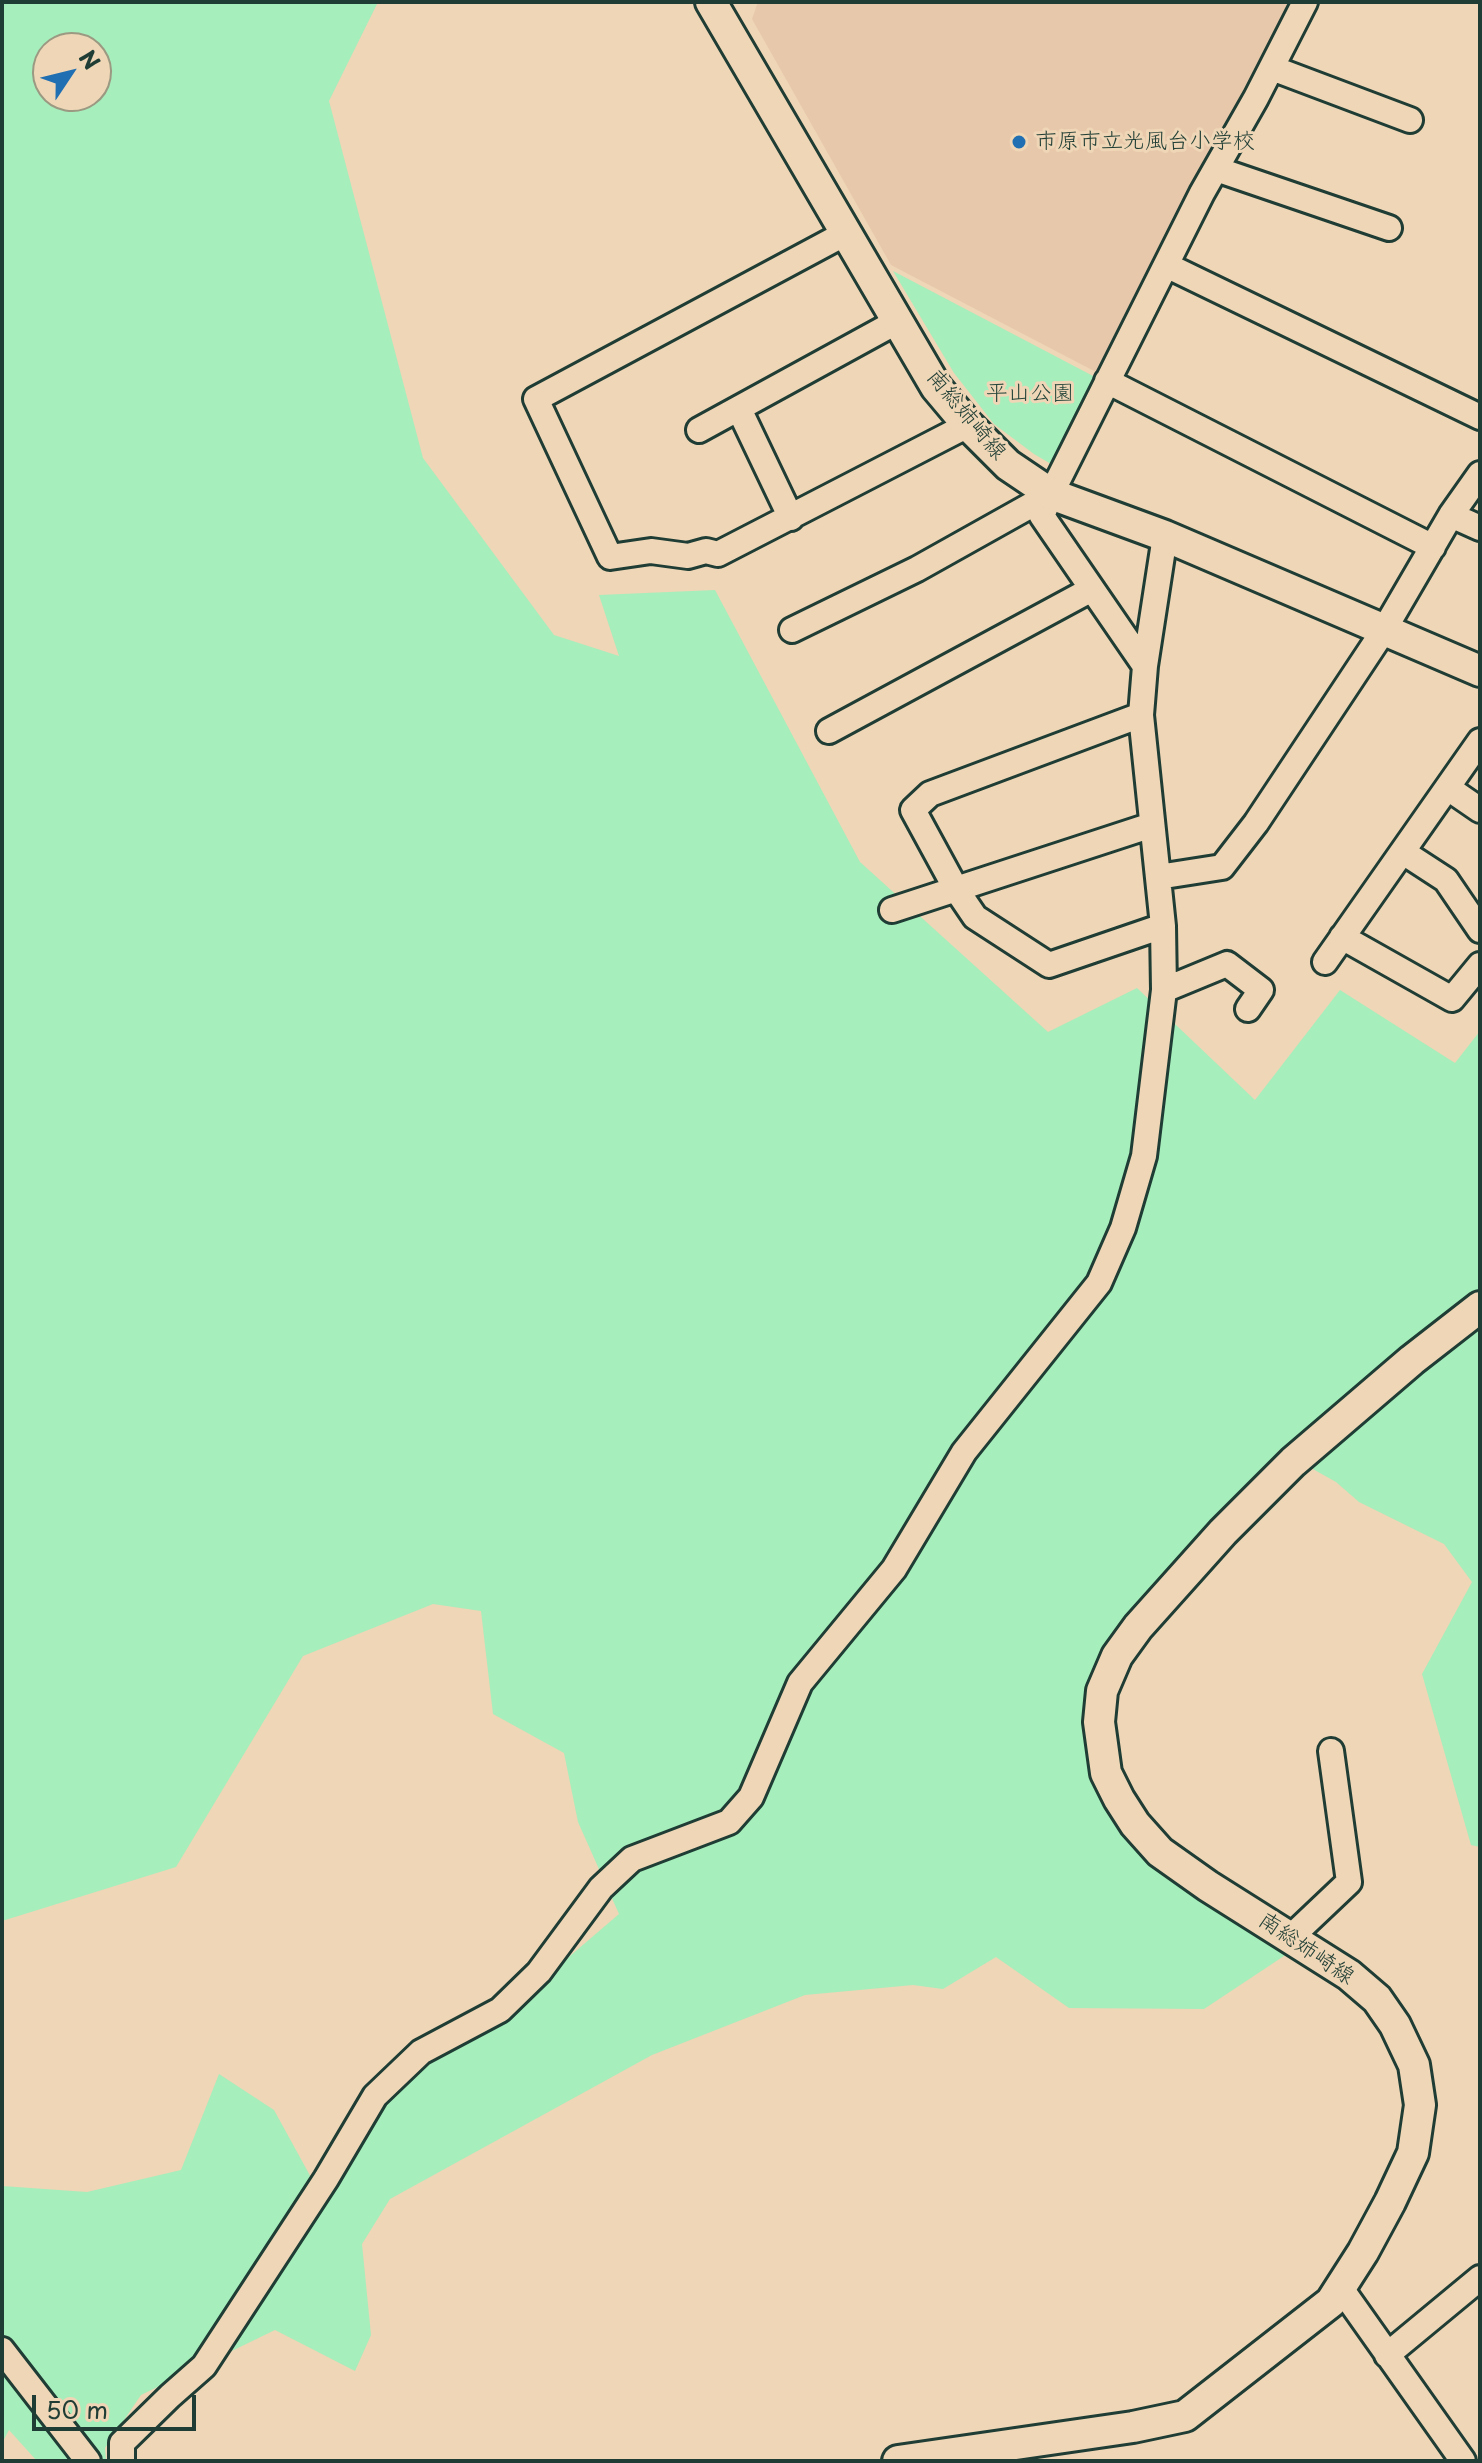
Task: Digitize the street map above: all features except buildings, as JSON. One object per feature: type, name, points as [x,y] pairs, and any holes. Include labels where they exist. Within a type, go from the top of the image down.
[{"type":"main road","name":"南総姉崎線","points":[[711,2],[936,387],[1008,465],[1051,494],[1165,536],[1480,671]]},
{"type":"main road","name":"南総姉崎線","points":[[898,2461],[1133,2427],[1185,2416],[1331,2302],[1383,2215],[1413,2153],[1420,2105],[1414,2065],[1406,2044],[1377,1999],[1349,1975],[1208,1886],[1160,1852],[1135,1824],[1106,1773],[1099,1722],[1102,1691],[1117,1656],[1138,1627],[1251,1502],[1412,1360],[1480,1307]]},
{"type":"street","points":[[1145,666],[1042,516],[1166,265],[1305,2]]},
{"type":"street","points":[[1272,68],[1410,120]]},
{"type":"street","points":[[1216,169],[1389,228]]},
{"type":"street","points":[[846,233],[536,399],[610,557],[651,551],[688,556],[706,551],[718,554],[968,425]]},
{"type":"street","points":[[1166,265],[1480,417]]},
{"type":"street","points":[[699,430],[898,321]]},
{"type":"street","points":[[1107,381],[1433,547]]},
{"type":"street","points":[[739,409],[791,518]]},
{"type":"street","points":[[1158,877],[1222,867],[1256,823],[1384,630],[1451,515],[1480,474]]},
{"type":"street","points":[[792,630],[917,569],[1051,494]]},
{"type":"street","points":[[1451,515],[1480,528]]},
{"type":"street","points":[[122,2461],[122,2443],[204,2366],[326,2179],[375,2096],[421,2052],[500,2010],[539,1972],[601,1888],[632,1859],[729,1822],[751,1797],[800,1683],[894,1569],[964,1452],[1099,1283],[1123,1228],[1144,1156],[1164,990],[1163,926],[1141,715],[1145,666],[1165,536]]},
{"type":"street","points":[[829,731],[1092,589]]},
{"type":"street","points":[[1141,715],[930,794],[913,810],[956,889],[975,917],[1049,965],[1163,926]]},
{"type":"street","points":[[1325,962],[1480,741]]},
{"type":"street","points":[[1448,788],[1480,810]]},
{"type":"street","points":[[892,910],[1152,825]]},
{"type":"street","points":[[1403,852],[1446,880],[1480,930]]},
{"type":"street","points":[[1342,937],[1452,999],[1480,965]]},
{"type":"street","points":[[1164,990],[1227,964],[1261,990],[1248,1009]]},
{"type":"street","points":[[1291,1937],[1349,1882],[1331,1751]]},
{"type":"street","points":[[1387,2355],[1480,2279]]},
{"type":"street","points":[[1340,2287],[1463,2461]]},
{"type":"street","points":[[2,2350],[88,2461]]},
{"type":"shaded area","name":"市原市立光風台小学校","points":[[758,2],[1289,2],[1096,372],[891,265],[752,19]]},
{"type":"green space","points":[[2,2],[378,2],[329,101],[423,458],[554,635],[619,656],[599,595],[715,590],[860,862],[1048,1032],[1137,988],[1255,1100],[1340,990],[1455,1063],[1480,1031],[1480,1847],[1471,1845],[1422,1674],[1472,1582],[1444,1544],[1359,1502],[1336,1482],[1279,1450],[1230,1524],[1084,1698],[1145,1850],[1287,1954],[1204,2009],[1069,2008],[996,1957],[943,1989],[913,1985],[805,1995],[652,2055],[390,2199],[362,2244],[371,2335],[355,2371],[275,2330],[141,2395],[105,2448],[106,2461],[37,2461],[9,2430],[2,2443],[2,2186],[87,2192],[181,2170],[219,2074],[274,2110],[324,2201],[385,2081],[528,1992],[619,1914],[578,1822],[564,1753],[493,1714],[481,1611],[433,1604],[303,1656],[176,1867],[2,1921]]},
{"type":"green space","name":"平山公園","points":[[893,271],[1095,377],[1051,464],[994,424],[954,373]]},
{"type":"place","name":"市原市立光風台小学校","points":[[1019,142]]}]
